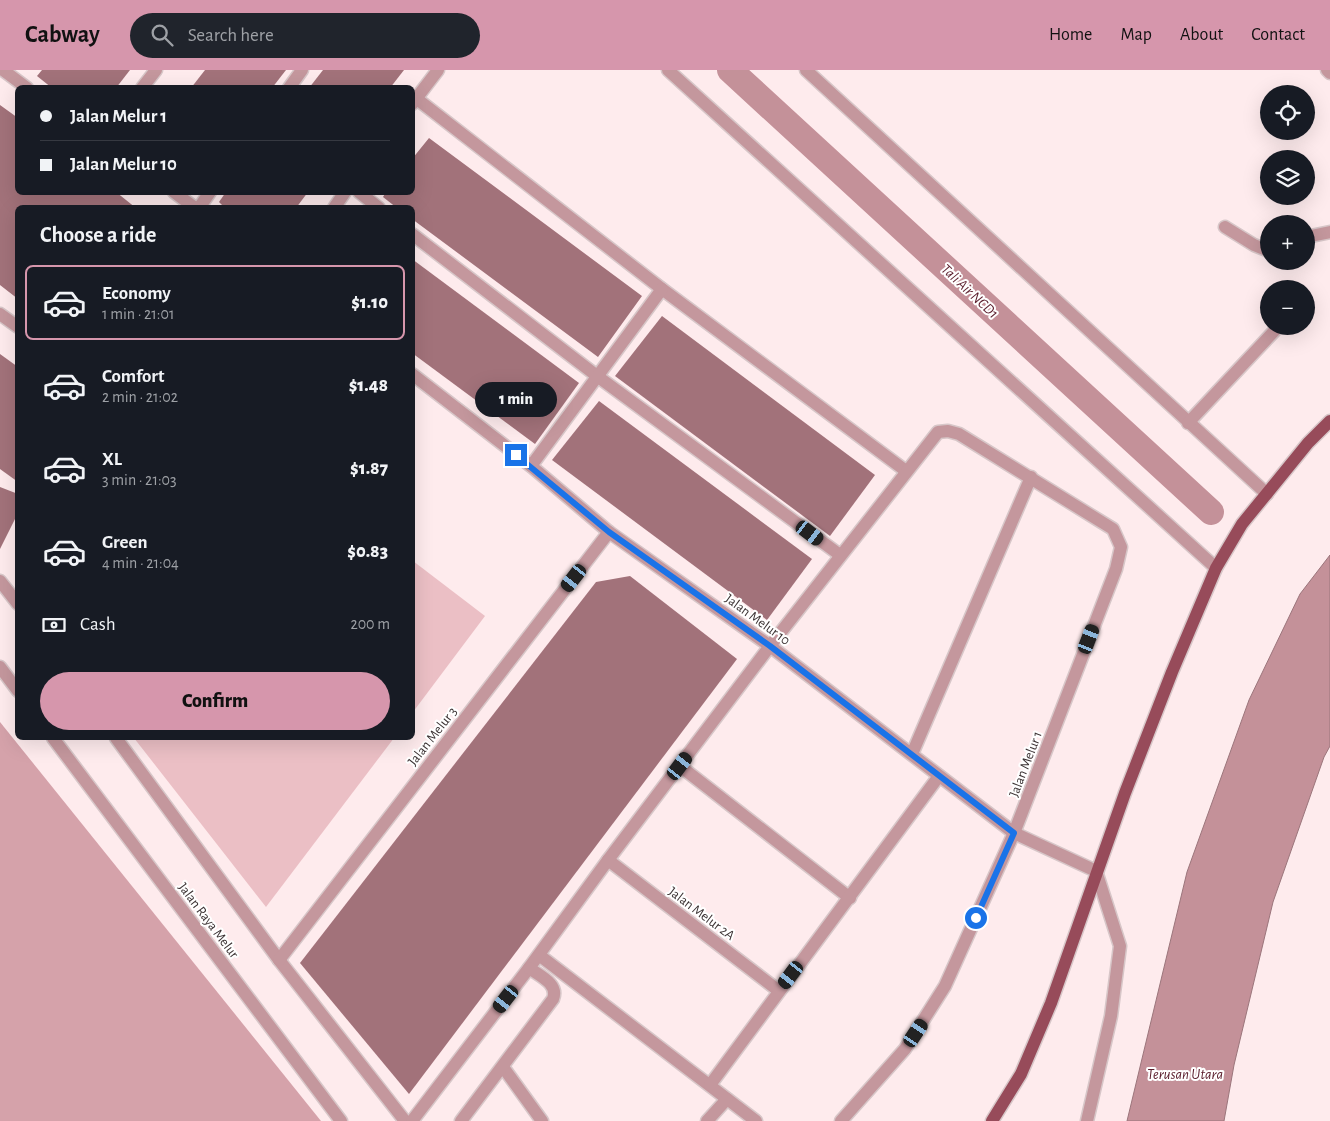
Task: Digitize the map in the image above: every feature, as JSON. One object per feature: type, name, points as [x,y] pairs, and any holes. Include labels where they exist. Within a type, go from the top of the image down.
[{"type":"main road","points":[[992,1121],[1020,1074],[1051,1003],[1096,871],[1172,672],[1216,568],[1242,524],[1308,443],[1330,421]]},
{"type":"street","points":[[144,85],[156,70]]},
{"type":"street","points":[[291,85],[302,70]]},
{"type":"street","points":[[438,70],[415,101],[906,471]]},
{"type":"street","points":[[668,70],[1216,568]]},
{"type":"street","points":[[806,70],[1267,494]]},
{"type":"street","points":[[11,72],[24,85]]},
{"type":"street","points":[[178,195],[193,205]]},
{"type":"street","points":[[199,205],[208,195]]},
{"type":"street","points":[[363,195],[375,205]]},
{"type":"street","points":[[1225,227],[1260,247]]},
{"type":"street","points":[[1315,235],[1330,232]]},
{"type":"street","points":[[415,236],[597,376],[840,556]]},
{"type":"street","points":[[531,466],[662,289]]},
{"type":"street","points":[[0,314],[15,325]]},
{"type":"street","points":[[1188,423],[1271,335]]},
{"type":"street","name":"Jalan Melur 10","points":[[415,376],[531,466],[609,532],[770,646],[1014,833],[1096,871]]},
{"type":"street","points":[[412,1121],[530,968],[608,860],[770,646],[938,432],[948,431],[959,434],[1031,477],[912,754]]},
{"type":"street","name":"Jalan Melur 1","points":[[841,1121],[905,1049],[945,986],[1014,833],[1116,568],[1121,547],[1113,529],[1031,477]]},
{"type":"street","name":"Jalan Melur 3","points":[[279,960],[609,532]]},
{"type":"street","points":[[0,581],[15,600]]},
{"type":"street","points":[[0,667],[15,686]]},
{"type":"street","name":"Jalan Raya Melur","points":[[55,740],[341,1121]]},
{"type":"street","points":[[117,740],[279,960],[405,1121]]},
{"type":"street","points":[[680,766],[850,898]]},
{"type":"street","points":[[710,1086],[939,776]]},
{"type":"street","name":"Jalan Melur 2A","points":[[608,860],[779,991]]},
{"type":"street","points":[[1087,1121],[1111,1016],[1120,946],[1096,871]]},
{"type":"street","points":[[539,955],[756,1121]]},
{"type":"street","points":[[461,1121],[554,999],[556,993],[553,986],[530,968]]},
{"type":"street","points":[[503,1067],[542,1121]]},
{"type":"street","points":[[707,1121],[728,1099]]},
{"type":"shaded area","points":[[415,563],[485,616],[415,709]]},
{"type":"shaded area","points":[[0,722],[321,1121],[0,1121]]},
{"type":"shaded area","points":[[136,740],[392,740],[266,907]]},
{"type":"water","name":"Terusan Utara","points":[[1330,555],[1330,746],[1324,757],[1273,902],[1234,1065],[1224,1121],[1127,1121],[1187,872],[1249,700],[1300,594]]},
{"type":"building","points":[[42,70],[130,70],[118,85],[48,85],[37,76]]},
{"type":"building","points":[[205,70],[286,70],[274,85],[193,85]]},
{"type":"building","points":[[323,70],[404,70],[392,85],[311,85]]},
{"type":"building","points":[[0,105],[15,116],[15,195],[120,195],[132,205],[15,205],[15,297],[0,285]]},
{"type":"building","points":[[429,138],[642,296],[598,357],[415,221],[415,205],[393,205],[383,197],[384,195],[415,195],[415,155]]},
{"type":"building","points":[[224,195],[306,195],[298,205],[222,205],[219,202]]},
{"type":"building","points":[[415,261],[579,383],[535,444],[415,355]]},
{"type":"building","points":[[662,316],[875,475],[830,536],[615,376]]},
{"type":"building","points":[[0,354],[15,365],[15,480],[0,469]]},
{"type":"building","points":[[599,401],[812,559],[767,620],[552,460]]},
{"type":"building","points":[[0,487],[15,493],[15,519],[0,549]]},
{"type":"building","points":[[630,576],[737,659],[409,1094],[300,963],[596,582]]},
{"type":"waterway","name":"Tali Air NCD1","points":[[730,70],[1211,512]]},
{"type":"route","points":[[516,455],[609,532],[770,646],[1014,833],[976,918]]}]
